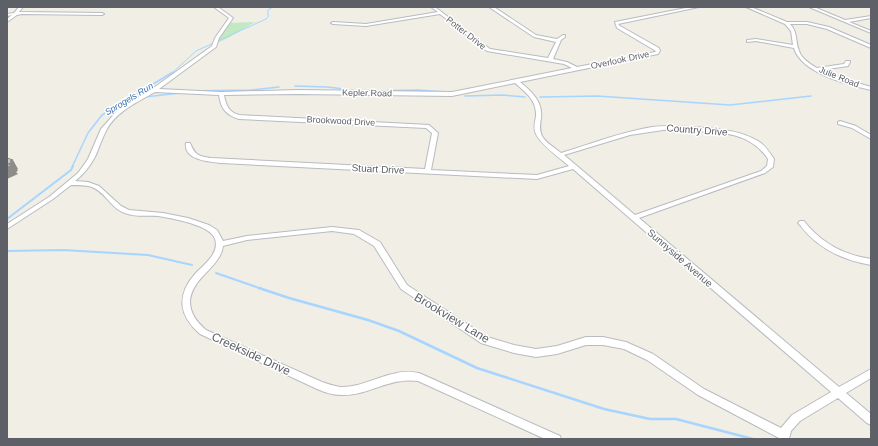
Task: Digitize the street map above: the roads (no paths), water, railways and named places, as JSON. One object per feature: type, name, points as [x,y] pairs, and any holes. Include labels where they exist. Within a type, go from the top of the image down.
[{"type":"street","points":[[7,22],[21,7]]},
{"type":"street","points":[[7,227],[51,198],[70,183],[88,164],[104,130],[111,120],[125,107],[154,90],[210,51],[220,33],[231,18],[216,7]]},
{"type":"street","name":"Potter Drive","points":[[433,7],[489,50],[565,63],[577,69]]},
{"type":"street","points":[[491,7],[535,36],[558,41]]},
{"type":"street","name":"Overlook Drive","points":[[577,69],[657,52],[658,50],[654,46],[618,27],[616,24],[618,22],[697,7]]},
{"type":"street","points":[[748,7],[786,23],[804,23],[824,26],[871,47]]},
{"type":"street","points":[[811,7],[871,32]]},
{"type":"street","points":[[334,23],[366,25],[441,13]]},
{"type":"street","points":[[7,15],[102,14]]},
{"type":"street","points":[[845,21],[871,17]]},
{"type":"street","name":"Julie Road","points":[[786,23],[794,30],[797,52],[802,58],[818,69],[843,80],[871,89]]},
{"type":"street","points":[[550,60],[558,41],[564,36]]},
{"type":"street","points":[[749,41],[756,40],[796,47]]},
{"type":"street","points":[[818,69],[846,65],[848,62]]},
{"type":"street","name":"Kepler Road","points":[[154,90],[221,94],[298,92],[452,94],[577,69]]},
{"type":"street","name":"Sunnyside Avenue","points":[[517,82],[530,93],[537,104],[539,111],[536,125],[538,135],[559,155],[871,420]]},
{"type":"street","name":"Brookwood Drive","points":[[221,94],[223,106],[226,112],[239,117],[427,126],[435,133],[428,171]]},
{"type":"street","points":[[840,123],[854,127],[871,137]]},
{"type":"street","name":"Country Drive","points":[[559,155],[644,131],[666,128],[716,130],[739,135],[761,146],[771,159],[770,167],[763,172],[633,218]]},
{"type":"street","name":"Stuart Drive","points":[[188,144],[188,147],[193,154],[210,160],[537,177],[574,167]]},
{"type":"street","points":[[70,183],[88,184],[97,187],[116,206],[126,211],[164,215],[209,228],[218,236],[220,244]]},
{"type":"street","points":[[802,223],[808,232],[832,250],[850,257],[871,262]]},
{"type":"street","name":"Brookview Lane","points":[[220,244],[242,239],[318,230],[341,229],[356,232],[377,244],[404,287],[484,340],[514,349],[536,353],[557,350],[586,341],[603,341],[626,346],[650,357],[694,388],[784,437]]},
{"type":"street","name":"Creekside Drive","points":[[220,244],[215,258],[193,282],[187,297],[186,310],[188,316],[196,327],[203,332],[320,386],[335,390],[344,391],[361,388],[397,376],[419,377],[556,439]]},
{"type":"street","points":[[784,437],[788,426],[796,418],[871,373]]},
{"type":"waterway","name":"Sprogels Run","points":[[172,73],[196,51],[266,19],[268,17],[268,10],[273,7]]},
{"type":"waterway","name":"Sprogels Run","points":[[72,167],[88,133],[102,115],[173,72]]},
{"type":"waterway","points":[[295,86],[327,87],[360,91]]},
{"type":"waterway","points":[[187,91],[251,90],[279,87]]},
{"type":"waterway","points":[[372,91],[417,90],[447,92]]},
{"type":"waterway","points":[[145,97],[180,93]]},
{"type":"waterway","points":[[465,96],[503,95],[525,97]]},
{"type":"waterway","points":[[540,97],[597,96],[730,105],[811,96]]},
{"type":"waterway","name":"Sprogels Run","points":[[7,219],[71,170],[73,166]]},
{"type":"waterway","points":[[7,251],[63,250],[148,255],[192,265]]},
{"type":"waterway","points":[[216,273],[262,289]]},
{"type":"waterway","points":[[262,289],[368,320],[399,331],[477,368],[604,409],[650,419],[676,419],[753,439]]}]
